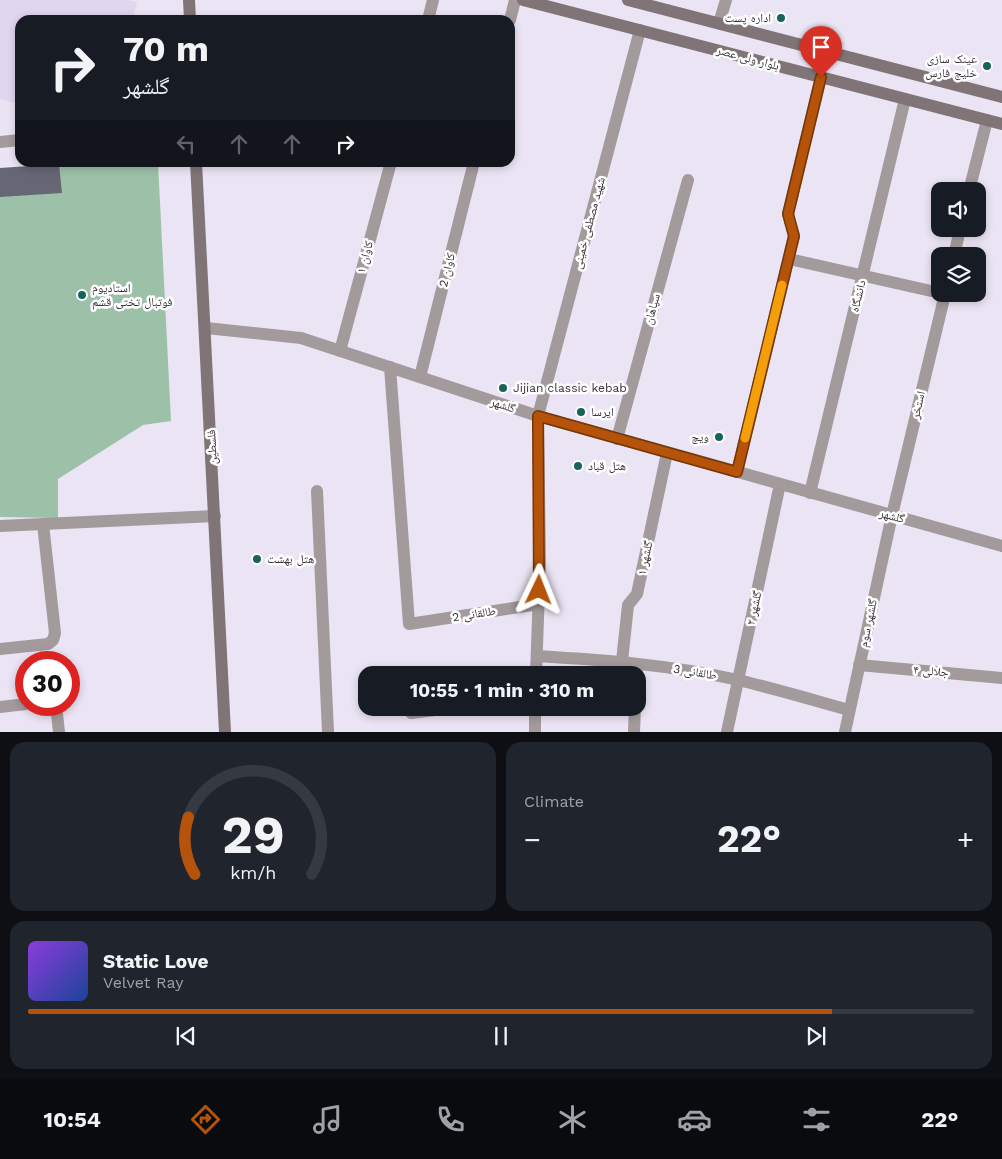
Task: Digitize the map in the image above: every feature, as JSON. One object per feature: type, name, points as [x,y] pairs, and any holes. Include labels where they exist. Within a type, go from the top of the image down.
[{"type":"main road","points":[[189,0],[190,15]]},
{"type":"main road","name":"بلوار ولی عصر","points":[[523,0],[1002,124]]},
{"type":"main road","points":[[628,0],[642,2],[1002,97]]},
{"type":"main road","name":"فلسطین","points":[[196,167],[206,328],[225,732]]},
{"type":"street","points":[[429,15],[433,0]]},
{"type":"street","points":[[511,15],[515,0]]},
{"type":"street","points":[[719,23],[726,0]]},
{"type":"street","name":"شهید مصطفی خمینی","points":[[536,666],[540,562],[538,416],[640,30]]},
{"type":"street","points":[[737,472],[794,236],[788,214],[821,77]]},
{"type":"street","name":"دانشگاه","points":[[810,493],[905,99]]},
{"type":"street","points":[[972,182],[987,120]]},
{"type":"street","points":[[0,142],[15,140]]},
{"type":"street","name":"کاوان ۱","points":[[340,351],[390,167]]},
{"type":"street","name":"کاوان 2","points":[[420,377],[473,167]]},
{"type":"street","name":"سپاهان","points":[[617,439],[688,180]]},
{"type":"street","points":[[789,259],[931,291]]},
{"type":"street","name":"استخر","points":[[892,515],[943,302]]},
{"type":"street","name":"گلشهر","points":[[206,328],[301,338],[538,416],[1002,546]]},
{"type":"street","name":"طالقانی 2","points":[[390,367],[408,624],[539,604]]},
{"type":"street","name":"گلشهر ۱","points":[[622,662],[628,606],[637,594],[667,453]]},
{"type":"street","name":"گلشهر ۲","points":[[727,732],[780,484]]},
{"type":"street","points":[[318,491],[328,732]]},
{"type":"street","name":"گلشهر سوم","points":[[845,732],[892,515]]},
{"type":"street","points":[[0,526],[215,516]]},
{"type":"street","points":[[0,649],[48,644],[55,633],[44,524]]},
{"type":"street","name":"طالقانی 3","points":[[537,656],[622,662],[694,671],[738,680],[849,710]]},
{"type":"street","name":"جلالی ۴","points":[[859,665],[1002,678]]},
{"type":"street","points":[[0,707],[15,705]]},
{"type":"street","points":[[57,716],[59,732]]},
{"type":"street","points":[[534,732],[535,716]]},
{"type":"street","points":[[634,732],[635,716]]},
{"type":"shaded area","points":[[0,0],[128,0],[137,2],[133,15],[15,15],[15,103],[0,99]]},
{"type":"green space","name":"استادیوم فوتبال تختی قشم","points":[[29,167],[158,167],[171,421],[143,425],[58,479],[58,518],[0,517],[0,169]]},
{"type":"building","points":[[59,167],[62,193],[0,197],[0,168]]},
{"type":"slow traffic","points":[[745,438],[782,285]]},
{"type":"place","name":"اداره پست","points":[[781,18]]},
{"type":"place","name":"عینک سازی خلیج فارس","points":[[987,66]]},
{"type":"place","name":"استادیوم فوتبال تختی قشم","points":[[82,295]]},
{"type":"place","name":"Jijian classic kebab","points":[[503,388]]},
{"type":"place","name":"ایرسا","points":[[581,412]]},
{"type":"place","name":"ویچ","points":[[719,437]]},
{"type":"place","name":"هتل قباد","points":[[578,466]]},
{"type":"place","name":"هتل بهشت","points":[[257,559]]},
{"type":"route","points":[[539,590],[538,416],[737,472],[794,236],[788,214],[821,77]]}]
